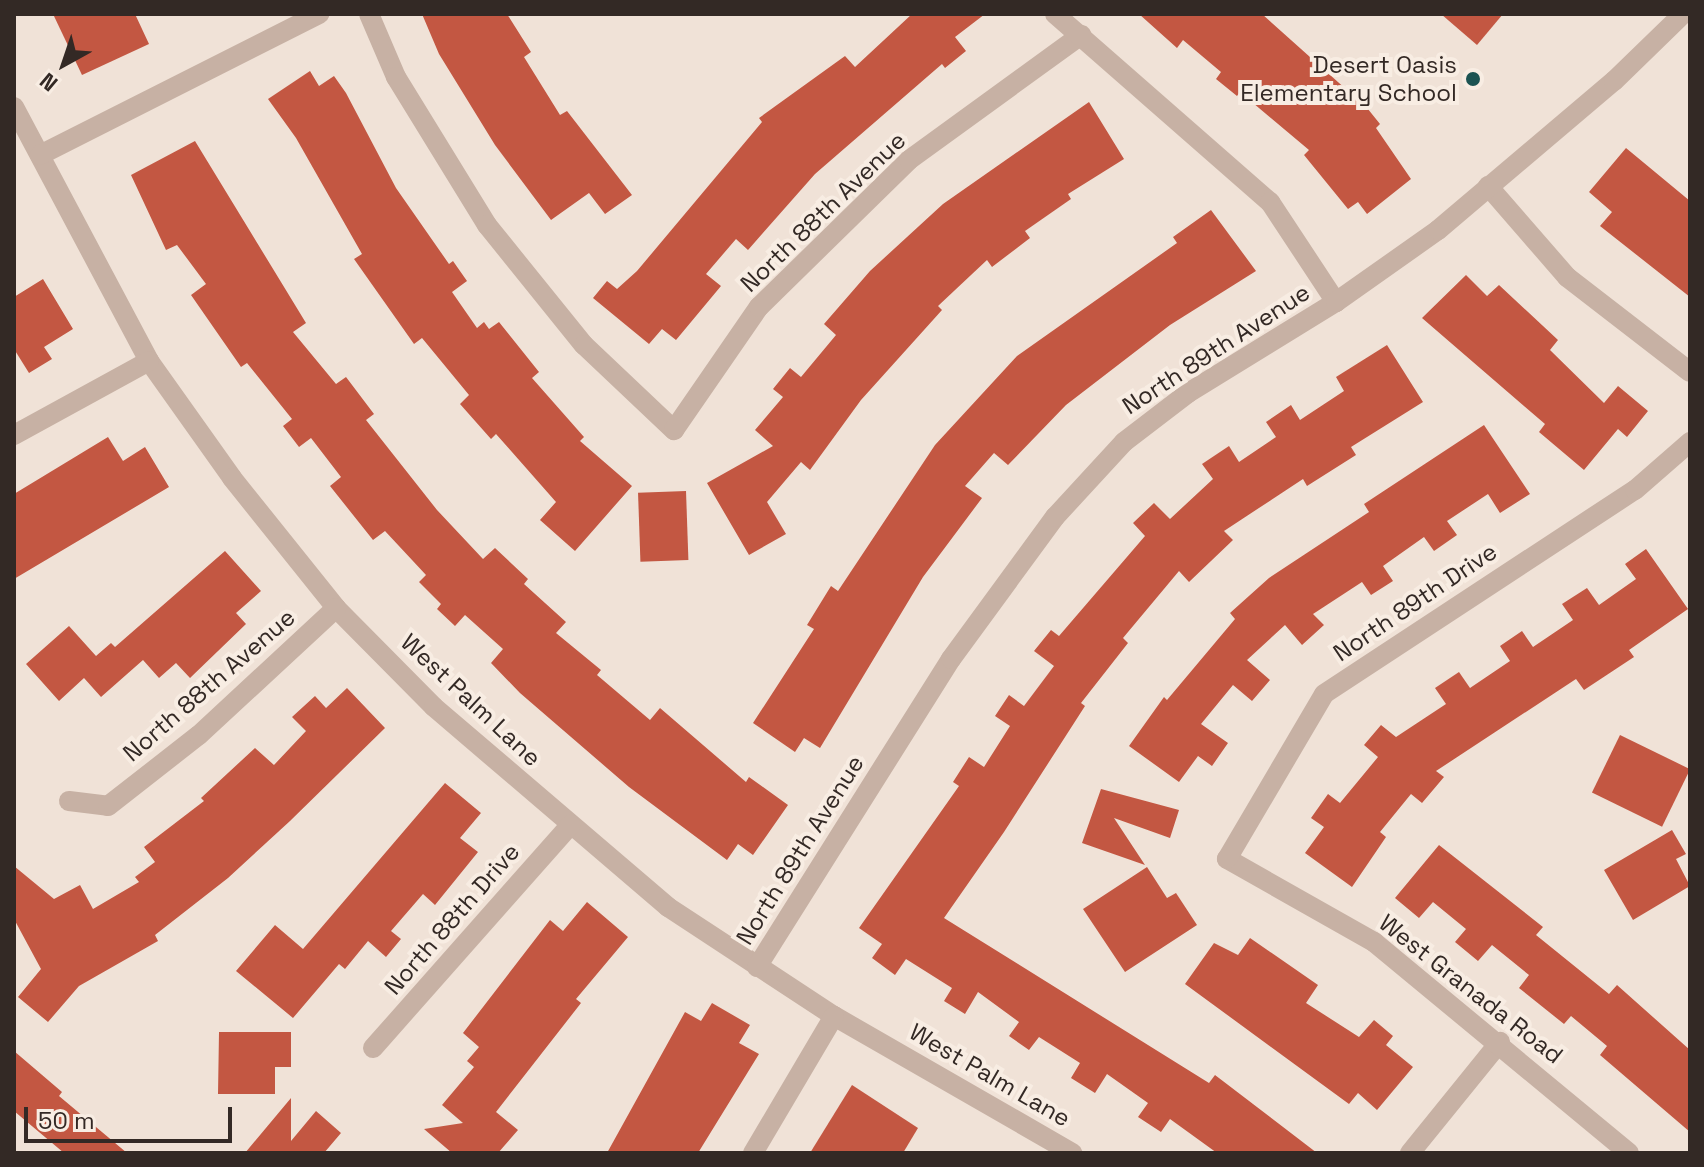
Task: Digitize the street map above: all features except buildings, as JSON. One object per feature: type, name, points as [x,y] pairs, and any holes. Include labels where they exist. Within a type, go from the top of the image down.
[{"type":"street","points":[[40,155],[319,14]]},
{"type":"street","name":"North 88th Avenue","points":[[369,14],[396,77],[487,225],[584,345],[674,430],[759,307],[909,160],[1081,35]]},
{"type":"street","points":[[1055,14],[1270,202],[1336,302]]},
{"type":"street","name":"North 89th Avenue","points":[[757,967],[951,659],[1055,517],[1156,416],[1336,302],[1438,230],[1614,81],[1683,14]]},
{"type":"street","name":"West Palm Lane","points":[[14,107],[149,361],[232,478],[336,608],[434,707],[668,907],[834,1016],[1072,1153]]},
{"type":"street","points":[[1488,186],[1567,277],[1690,372]]},
{"type":"street","points":[[14,435],[149,361]]},
{"type":"street","name":"North 89th Drive","points":[[1227,859],[1324,694],[1635,490],[1690,442]]},
{"type":"street","name":"North 88th Avenue","points":[[69,801],[108,806],[199,735],[336,608]]},
{"type":"street","name":"North 88th Drive","points":[[373,1048],[570,825]]},
{"type":"street","name":"West Granada Road","points":[[1227,859],[1374,942],[1500,1042],[1629,1153]]},
{"type":"street","points":[[753,1153],[834,1016]]},
{"type":"street","points":[[1410,1153],[1500,1042]]},
{"type":"place","name":"Desert Oasis Elementary School","points":[[1473,79]]}]
